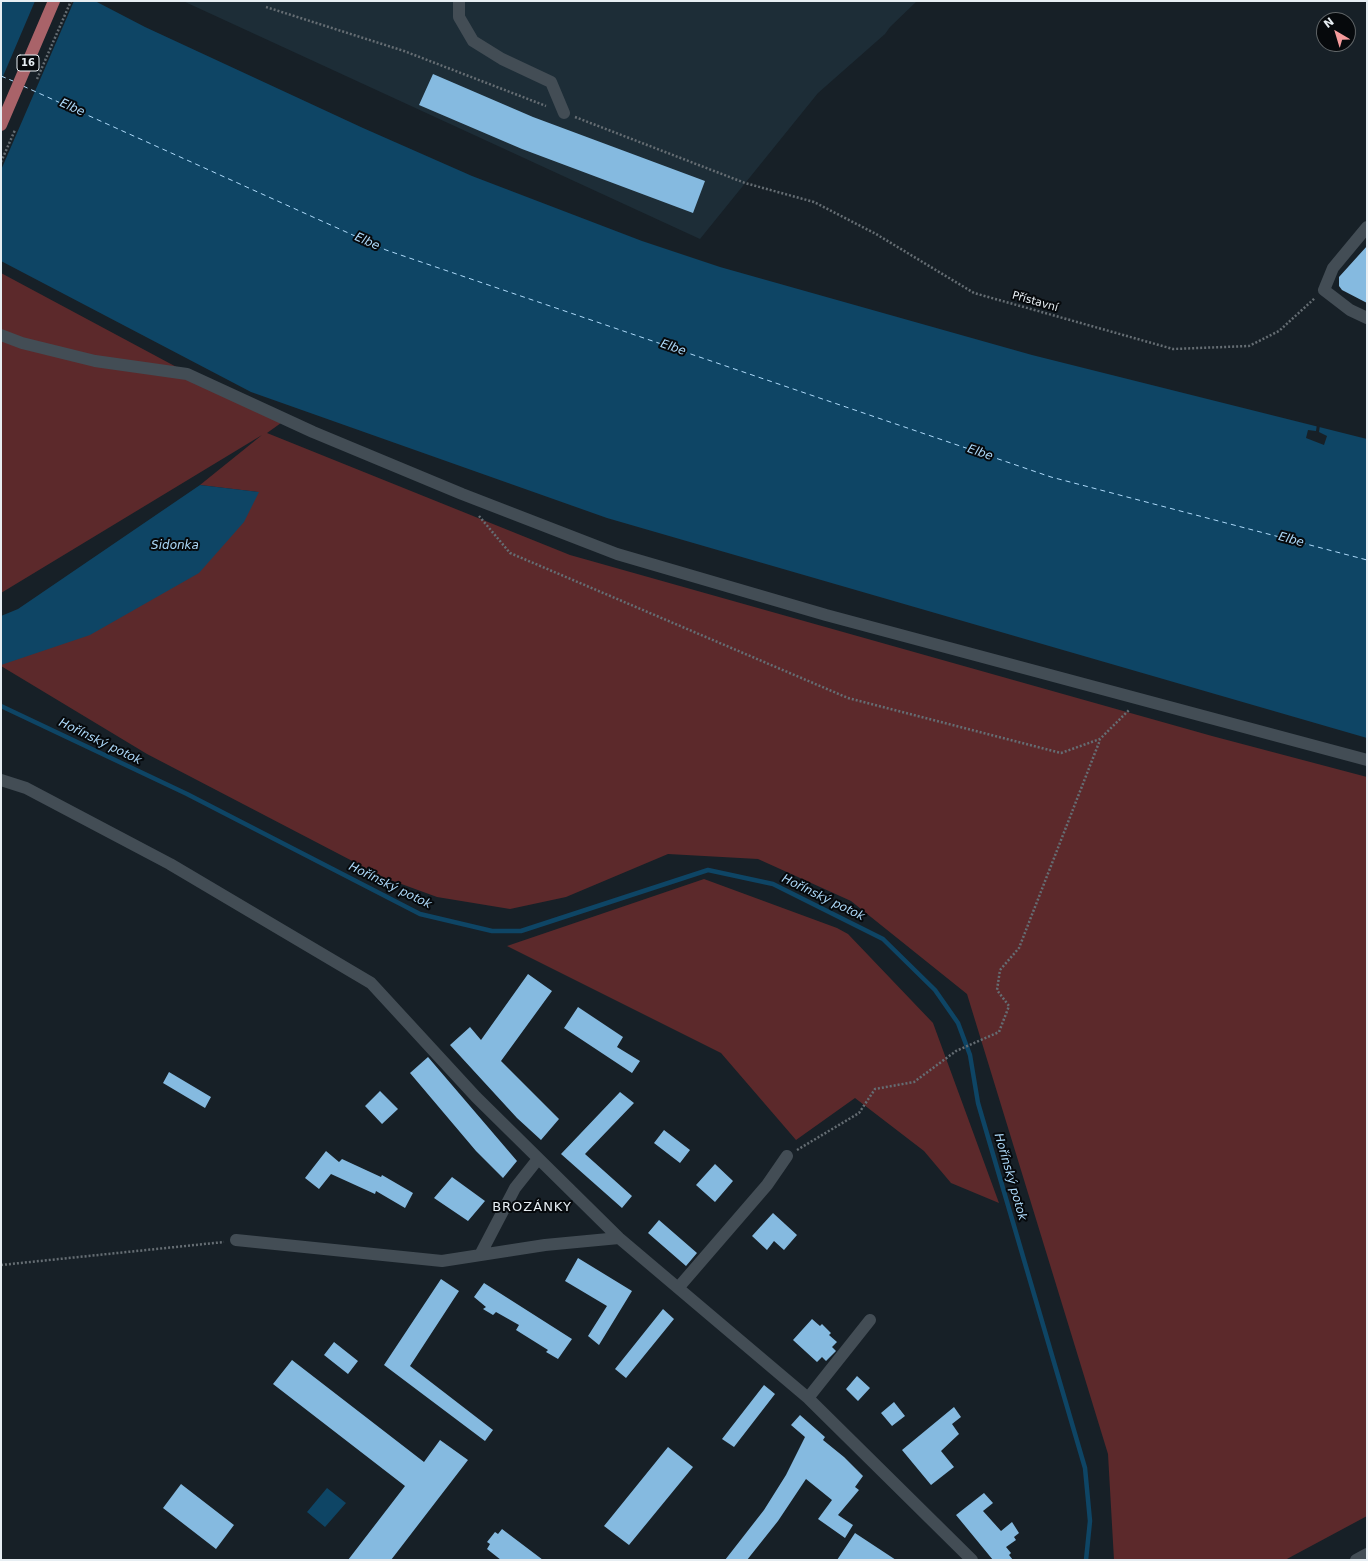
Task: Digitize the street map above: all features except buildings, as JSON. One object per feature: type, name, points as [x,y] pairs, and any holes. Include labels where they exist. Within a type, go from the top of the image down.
[{"type":"main road","name":"16","points":[[1,125],[54,1]]},
{"type":"street","points":[[459,1],[459,17],[473,41],[502,59],[551,82],[564,112]]},
{"type":"street","points":[[1367,227],[1333,268],[1324,290],[1350,310],[1367,318]]},
{"type":"street","points":[[1,335],[22,343],[95,360],[187,374],[313,432],[448,488],[617,554],[826,615],[1141,698],[1367,760]]},
{"type":"street","points":[[1,780],[26,788],[170,864],[371,983],[476,1097],[619,1238],[808,1398],[972,1560]]},
{"type":"street","points":[[678,1288],[767,1185],[787,1156]]},
{"type":"street","points":[[480,1255],[515,1188],[538,1159]]},
{"type":"street","points":[[236,1240],[442,1261],[545,1245],[619,1238]]},
{"type":"street","points":[[808,1398],[870,1320]]},
{"type":"street","points":[[1356,1560],[1367,1554]]},
{"type":"path","name":"Přístavní","points":[[266,7],[404,50],[745,183],[814,202],[876,234],[974,293],[1173,349],[1249,346],[1279,331],[1324,290]]},
{"type":"path","points":[[476,512],[510,553],[848,698],[1061,753],[1100,739]]},
{"type":"path","points":[[787,1156],[859,1113],[875,1089],[914,1082],[957,1050],[999,1032],[1009,1006],[997,990],[1000,970],[1019,948],[1100,739],[1141,698]]},
{"type":"path","points":[[1,1265],[236,1240]]},
{"type":"shaded area","points":[[183,1],[917,1],[890,27],[885,34],[818,93],[700,239]]},
{"type":"shaded area","points":[[1,273],[281,423],[267,433],[570,555],[1212,736],[1367,777],[1367,1516],[1285,1560],[1114,1560],[1108,1454],[967,994],[851,901],[758,859],[668,854],[566,897],[510,909],[437,897],[385,878],[147,754],[1,666],[1,664],[258,492],[200,485],[262,435],[1,593]]},
{"type":"shaded area","points":[[704,879],[837,928],[848,934],[933,1023],[999,1203],[951,1183],[924,1151],[855,1098],[796,1140],[721,1053],[507,946]]},
{"type":"water","name":"Elbe","points":[[1,1],[95,1],[145,27],[363,128],[472,176],[642,241],[720,267],[1032,355],[1367,439],[1367,738],[607,518],[251,392],[1,261]]},
{"type":"water","name":"Sidonka","points":[[200,485],[259,492],[244,522],[199,573],[90,635],[1,665],[1,616],[18,609]]},
{"type":"water","points":[[327,1488],[346,1503],[325,1527],[307,1512]]},
{"type":"pier","points":[[35,1],[74,1],[1,170],[1,81]]},
{"type":"pier","points":[[1317,424],[1320,425],[1319,432],[1327,436],[1324,445],[1306,438],[1308,430],[1316,431]]},
{"type":"waterway","name":"Hořínský potok","points":[[1,706],[187,794],[420,914],[492,931],[521,931],[708,870],[773,884],[883,939],[935,990],[958,1023],[970,1055],[978,1103],[1085,1468],[1090,1521],[1086,1560]]},
{"type":"ferry route","points":[[1,76],[13,81]]},
{"type":"ferry route","points":[[23,86],[386,250],[1051,477],[1367,560]]},
{"type":"district","name":"BROZÁNKY","points":[[532,1208]]}]
